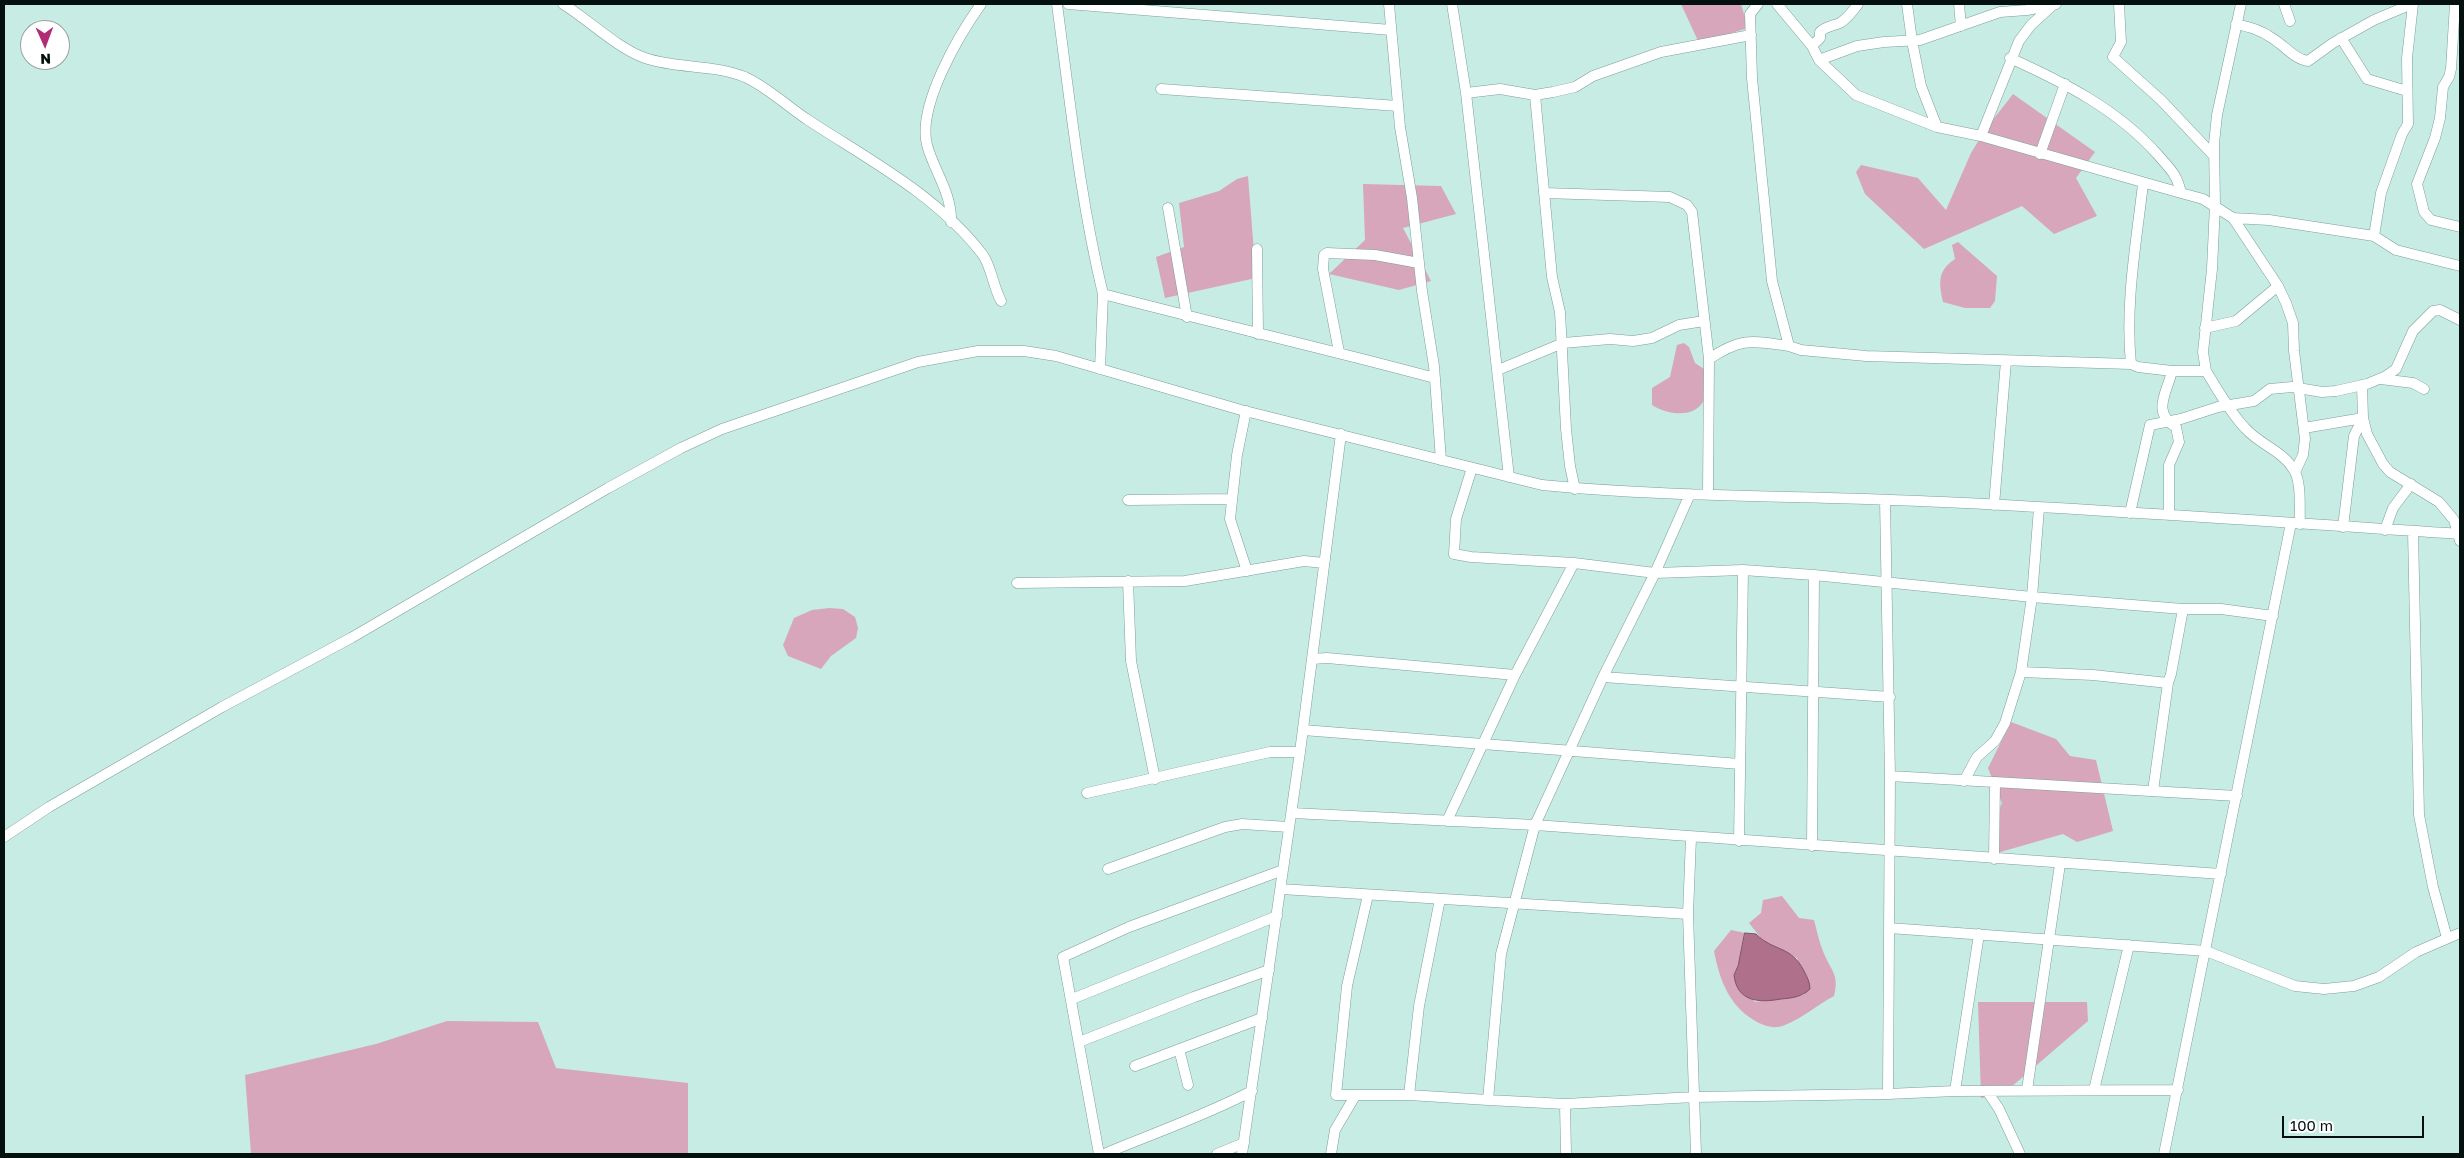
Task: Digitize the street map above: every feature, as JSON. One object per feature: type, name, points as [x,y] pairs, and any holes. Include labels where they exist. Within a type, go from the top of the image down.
[{"type":"street","points":[[563,4],[626,48],[646,58],[708,67],[745,77],[810,121],[878,163],[951,222],[984,258],[1001,301]]},
{"type":"street","points":[[951,222],[949,200],[927,144],[926,124],[933,97],[947,60],[981,4]]},
{"type":"street","points":[[1057,4],[1083,197],[1103,294],[1100,369]]},
{"type":"street","points":[[1068,4],[1391,30]]},
{"type":"street","points":[[1389,4],[1398,106],[1435,378],[1441,460]]},
{"type":"street","points":[[1452,4],[1466,93],[1509,477]]},
{"type":"street","points":[[1758,4],[1750,14],[1752,78],[1772,281],[1789,346]]},
{"type":"street","points":[[1777,4],[1812,46],[1820,60],[1856,95],[1937,127],[1981,136],[2143,184],[2196,196],[2215,205],[2233,218],[2278,286],[2293,323],[2294,351],[2304,428],[2303,455],[2295,472],[2296,523],[2272,616],[2222,874],[2164,1154]]},
{"type":"street","points":[[1812,46],[1820,38],[1820,32],[1824,28],[1841,22],[1853,12],[1858,4]]},
{"type":"street","points":[[1907,4],[1921,86],[1937,127]]},
{"type":"street","points":[[1959,4],[1961,26]]},
{"type":"street","points":[[2119,4],[2122,42],[2113,57],[2161,100],[2214,156]]},
{"type":"street","points":[[2241,4],[2217,115],[2214,156],[2215,205],[2212,269],[2203,352],[2206,371],[2227,406],[2244,428],[2258,441],[2282,454],[2295,472]]},
{"type":"street","points":[[2284,4],[2290,21]]},
{"type":"street","points":[[2236,24],[2257,29],[2286,47],[2300,60],[2308,61],[2341,38],[2374,20],[2413,4],[2407,58],[2408,124],[2381,193],[2374,236]]},
{"type":"street","points":[[2455,4],[2451,69],[2449,77],[2442,87],[2440,118],[2435,138],[2417,184],[2424,212],[2431,220],[2460,227]]},
{"type":"street","points":[[1820,60],[1857,46],[1920,40],[2000,12],[2050,5]]},
{"type":"street","points":[[1981,136],[2010,58],[2019,41],[2031,25],[2050,5]]},
{"type":"street","points":[[1466,93],[1500,89],[1535,95],[1575,87],[1593,76],[1661,52],[1751,35]]},
{"type":"street","points":[[2341,38],[2367,79],[2407,91]]},
{"type":"street","points":[[2010,58],[2065,84],[2107,108],[2146,142],[2178,178],[2181,193]]},
{"type":"street","points":[[2040,154],[2065,84]]},
{"type":"street","points":[[1161,88],[1398,106]]},
{"type":"street","points":[[1535,95],[1552,277],[1560,312],[1566,429],[1570,466],[1575,489]]},
{"type":"street","points":[[2131,364],[2128,338],[2131,286],[2143,184]]},
{"type":"street","points":[[1544,194],[1670,197],[1686,205],[1692,212],[1709,359],[1708,494]]},
{"type":"street","points":[[1168,208],[1187,317]]},
{"type":"street","points":[[2233,218],[2269,220],[2374,236],[2396,250],[2460,266]]},
{"type":"street","points":[[1257,249],[1258,334]]},
{"type":"street","points":[[1340,352],[1323,269],[1324,255],[1327,253],[1350,253],[1419,263]]},
{"type":"street","points":[[2205,328],[2236,321],[2278,286]]},
{"type":"street","points":[[1103,294],[1187,317],[1340,352],[1435,378]]},
{"type":"street","points":[[2130,513],[2148,427],[2227,406],[2254,401],[2270,389],[2300,388],[2329,392],[2380,379],[2396,369],[2413,331],[2433,311],[2440,310],[2460,320]]},
{"type":"street","points":[[1498,370],[1563,342],[1610,338],[1633,341],[1652,338],[1678,325],[1704,321]]},
{"type":"street","points":[[1709,359],[1729,346],[1749,341],[1789,346],[1801,350],[1866,356],[1887,355],[2006,361],[2131,364],[2138,367],[2172,371],[2206,371]]},
{"type":"street","points":[[4,837],[49,807],[222,707],[351,638],[608,488],[681,448],[722,429],[918,362],[953,354],[978,351],[1024,351],[1056,356],[1246,411],[1542,485],[1575,489],[1994,505],[2296,523],[2459,536],[2454,520],[2439,502],[2390,472],[2383,464],[2367,434],[2363,418],[2362,385]]},
{"type":"street","points":[[1994,505],[2006,361]]},
{"type":"street","points":[[2169,515],[2169,465],[2179,442],[2176,427],[2167,422],[2162,408],[2172,371]]},
{"type":"street","points":[[2380,379],[2413,383],[2424,389]]},
{"type":"street","points":[[1246,411],[1231,499],[1230,519],[1247,571]]},
{"type":"street","points":[[2304,428],[2363,418]]},
{"type":"street","points":[[2343,527],[2354,436],[2363,418]]},
{"type":"street","points":[[1242,1154],[1290,828],[1341,434]]},
{"type":"street","points":[[1472,468],[1456,519],[1454,554],[1470,557],[1574,563],[1655,573],[1743,570],[1814,575],[2032,597],[2183,609],[2221,609],[2272,616]]},
{"type":"street","points":[[2385,530],[2393,508],[2411,484]]},
{"type":"street","points":[[1488,1100],[1501,954],[1535,825],[1568,750],[1655,573],[1690,494]]},
{"type":"street","points":[[1128,500],[1231,499]]},
{"type":"street","points":[[1885,500],[1890,697],[1888,1094]]},
{"type":"street","points":[[1964,780],[1977,757],[1995,741],[2005,723],[2021,672],[2032,597],[2039,508]]},
{"type":"street","points":[[2413,531],[2419,815],[2433,886],[2447,938]]},
{"type":"street","points":[[1017,583],[1185,581],[1304,561],[1324,563]]},
{"type":"street","points":[[1447,821],[1515,675],[1574,563]]},
{"type":"street","points":[[1739,841],[1743,570]]},
{"type":"street","points":[[1812,846],[1814,575]]},
{"type":"street","points":[[1128,581],[1131,661],[1155,779]]},
{"type":"street","points":[[2153,791],[2168,683],[2183,609]]},
{"type":"street","points":[[1312,659],[1327,658],[1515,675]]},
{"type":"street","points":[[2021,672],[2093,675],[2168,683]]},
{"type":"street","points":[[1603,678],[1890,697]]},
{"type":"street","points":[[1303,730],[1740,764]]},
{"type":"street","points":[[1087,793],[1270,752],[1300,752]]},
{"type":"street","points":[[1890,776],[2237,796]]},
{"type":"street","points":[[1994,782],[1994,859]]},
{"type":"street","points":[[1292,813],[1535,825],[1691,838],[2222,874]]},
{"type":"street","points":[[1108,869],[1225,827],[1242,824],[1290,828]]},
{"type":"street","points":[[1691,838],[1688,914],[1696,1154]]},
{"type":"street","points":[[2027,1090],[2060,864]]},
{"type":"street","points":[[1099,1154],[1064,956],[1129,927],[1283,870]]},
{"type":"street","points":[[1281,889],[1688,914]]},
{"type":"street","points":[[1368,894],[1347,986],[1336,1095],[1410,1096],[1566,1104],[1694,1097],[1955,1091],[2178,1090]]},
{"type":"street","points":[[1410,1096],[1419,1006],[1440,899]]},
{"type":"street","points":[[1072,1000],[1277,916]]},
{"type":"street","points":[[1889,928],[2206,951],[2294,986],[2324,989],[2354,986],[2379,977],[2396,963],[2460,933]]},
{"type":"street","points":[[1955,1091],[1979,934]]},
{"type":"street","points":[[2094,1090],[2129,945]]},
{"type":"street","points":[[1079,1042],[1269,970]]},
{"type":"street","points":[[1135,1066],[1262,1018]]},
{"type":"street","points":[[1179,1049],[1188,1086]]},
{"type":"street","points":[[1104,1154],[1166,1127],[1191,1121],[1252,1091]]},
{"type":"street","points":[[1987,1091],[1999,1108],[2020,1154]]},
{"type":"street","points":[[1331,1154],[1335,1130],[1355,1096]]},
{"type":"street","points":[[1566,1104],[1566,1154]]},
{"type":"street","points":[[1217,1154],[1244,1143]]},
{"type":"shaded area","points":[[1681,4],[1741,4],[1748,28],[1699,43]]},
{"type":"shaded area","points":[[2013,94],[2095,152],[2076,178],[2097,216],[2054,234],[2022,206],[1924,249],[1865,194],[1856,172],[1861,165],[1918,178],[1946,210],[1971,153],[1985,130]]},
{"type":"shaded area","points":[[1248,176],[1256,278],[1165,298],[1156,257],[1184,247],[1179,203],[1219,191],[1237,179]]},
{"type":"shaded area","points":[[1363,184],[1441,186],[1456,214],[1403,228],[1431,281],[1399,290],[1329,274],[1365,240]]},
{"type":"shaded area","points":[[1958,242],[1997,276],[1995,301],[1990,308],[1965,308],[1943,302],[1940,283],[1942,273],[1955,259],[1952,245]]},
{"type":"shaded area","points":[[1684,343],[1689,347],[1695,363],[1707,371],[1707,393],[1697,409],[1690,412],[1674,413],[1652,405],[1652,388],[1670,377],[1677,345]]},
{"type":"shaded area","points":[[843,609],[855,617],[858,628],[856,638],[831,656],[821,669],[788,656],[783,645],[794,618],[812,610]]},
{"type":"shaded area","points":[[2011,722],[2056,739],[2070,756],[2096,760],[2113,831],[2077,842],[2063,834],[1997,853],[1994,823],[2002,803],[1988,768]]},
{"type":"shaded area","points":[[1782,896],[1799,918],[1814,920],[1822,948],[1835,977],[1836,989],[1834,996],[1798,1019],[1778,1027],[1772,1027],[1765,1026],[1749,1017],[1734,1002],[1719,973],[1714,951],[1731,930],[1745,933],[1738,966],[1734,975],[1755,1002],[1804,995],[1797,958],[1764,942],[1749,923],[1761,913],[1763,900]]},
{"type":"shaded area","points":[[1745,933],[1756,934],[1769,944],[1794,957],[1804,971],[1810,989],[1797,997],[1765,1001],[1750,999],[1744,996],[1736,984],[1734,975],[1738,966]]},
{"type":"shaded area","points":[[1978,1002],[2087,1002],[2088,1021],[2003,1094],[1981,1098]]},
{"type":"shaded area","points":[[447,1021],[538,1022],[556,1068],[688,1083],[688,1154],[251,1154],[245,1075],[376,1044]]}]
